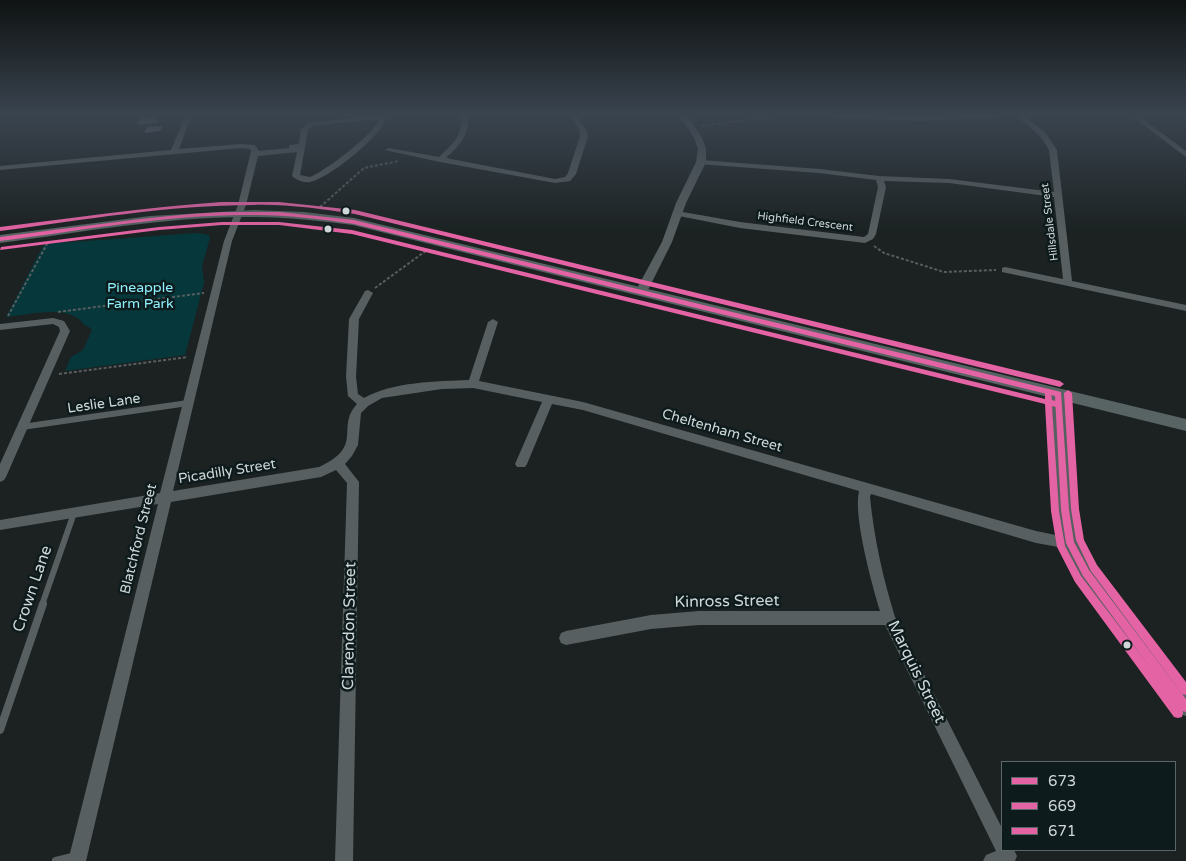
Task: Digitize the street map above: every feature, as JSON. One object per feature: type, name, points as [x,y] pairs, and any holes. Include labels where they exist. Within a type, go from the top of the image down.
[{"type":"main road","points":[[0,240],[64,232],[86,233],[236,220],[402,235],[1186,425]]},
{"type":"street","points":[[0,168],[150,154]]},
{"type":"street","name":"Blatchford Street","points":[[78,858],[228,242],[255,154]]},
{"type":"street","points":[[300,154],[296,176],[302,180],[312,179],[324,173],[349,154]]},
{"type":"street","points":[[413,154],[555,181],[567,179],[572,174],[578,154]]},
{"type":"street","points":[[440,160],[446,154]]},
{"type":"street","points":[[641,292],[667,242],[677,213],[701,162],[702,154]]},
{"type":"street","name":"Hillsdale Street","points":[[1053,154],[1068,283]]},
{"type":"street","points":[[701,162],[819,171],[879,178],[949,181],[1058,194]]},
{"type":"street","name":"Highfield Crescent","points":[[677,213],[740,225],[866,240],[872,234],[882,187],[879,178]]},
{"type":"street","points":[[1004,270],[1186,308]]},
{"type":"street","points":[[338,464],[348,453],[352,445],[356,412],[364,403],[353,396],[351,377],[354,318],[368,293]]},
{"type":"street","points":[[0,477],[65,330],[60,322],[53,321],[3,323]]},
{"type":"street","points":[[473,384],[493,322]]},
{"type":"street","name":"Cheltenham Street","points":[[364,403],[380,394],[442,385],[473,384],[583,406],[1036,537],[1070,543]]},
{"type":"street","points":[[1058,394],[1065,510],[1070,543],[1086,573],[1186,707]]},
{"type":"street","points":[[521,464],[548,399]]},
{"type":"street","name":"Picadilly Street","points":[[0,525],[321,472],[338,464]]},
{"type":"street","name":"Clarendon Street","points":[[338,464],[353,482],[344,861]]},
{"type":"street","name":"Marquis Street","points":[[866,488],[864,497],[867,527],[880,589],[890,618],[904,652],[1001,851]]},
{"type":"street","name":"Kinross Street","points":[[566,638],[651,622],[699,618],[890,618]]},
{"type":"lane","name":"Leslie Lane","points":[[22,427],[189,403]]},
{"type":"lane","name":"Crown Lane","points":[[0,730],[74,513]]},
{"type":"lane","points":[[56,861],[78,858]]},
{"type":"path","points":[[317,210],[364,168],[373,164],[399,161],[407,154]]},
{"type":"path","points":[[866,240],[884,253],[944,272],[1004,270]]},
{"type":"path","points":[[3,323],[48,241]]},
{"type":"path","points":[[368,293],[428,250]]},
{"type":"path","points":[[54,313],[205,293]]},
{"type":"path","points":[[59,374],[189,357]]},
{"type":"green space","name":"Pineapple Farm Park","points":[[197,233],[209,235],[210,238],[202,266],[204,283],[185,355],[65,371],[71,357],[83,350],[92,330],[89,327],[84,325],[78,318],[59,312],[6,317],[44,244]]},
{"type":"transit line","name":"671","points":[[0,229],[158,209],[221,204],[279,204],[355,212],[1060,384]]},
{"type":"transit line","name":"673","points":[[0,239],[159,218],[223,213],[280,214],[354,222],[1058,394]]},
{"type":"transit line","name":"669","points":[[1,249],[127,232],[222,224],[279,224],[340,230],[1056,404]]},
{"type":"transit line","name":"671","points":[[1068,393],[1075,509],[1080,540],[1094,568],[1186,690]]},
{"type":"transit line","name":"673","points":[[1058,394],[1065,510],[1070,543],[1086,573],[1186,707]]},
{"type":"transit line","name":"669","points":[[1048,395],[1055,511],[1061,547],[1078,579],[1178,713]]}]
